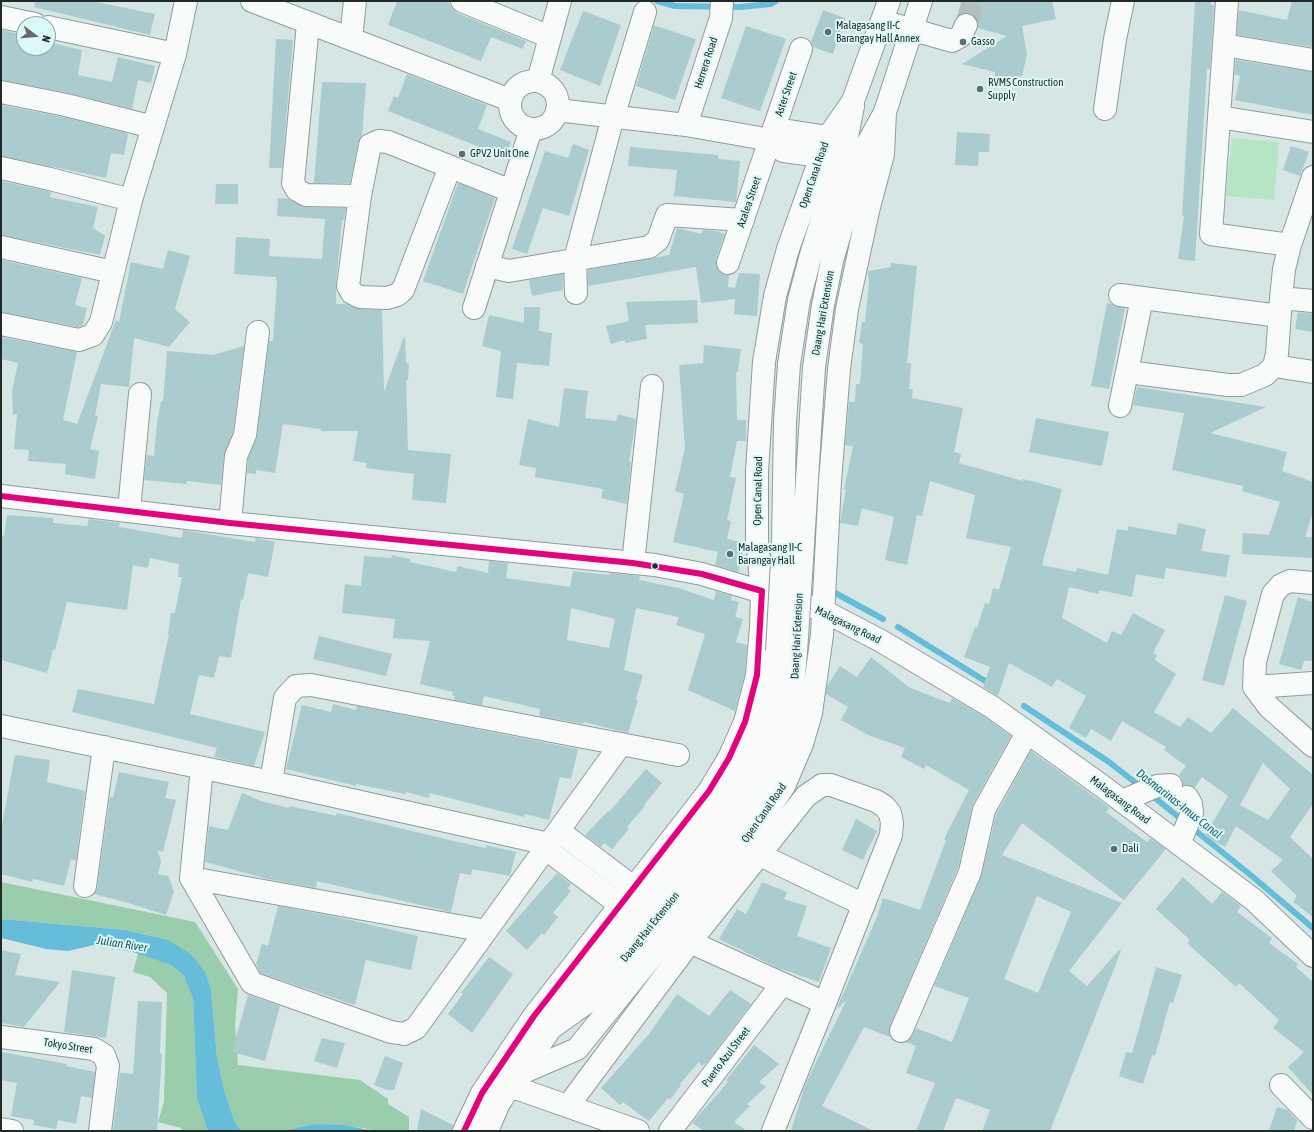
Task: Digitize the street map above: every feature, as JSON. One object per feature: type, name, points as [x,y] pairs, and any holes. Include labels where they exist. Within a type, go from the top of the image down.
[{"type":"street","points":[[1,324],[79,340],[93,335],[101,322],[131,200],[175,54],[186,1]]},
{"type":"street","points":[[252,1],[308,24],[351,38],[510,100]]},
{"type":"street","points":[[351,38],[355,1]]},
{"type":"street","points":[[462,1],[550,37]]},
{"type":"street","points":[[538,81],[560,1]]},
{"type":"street","name":"Open Canal Road","points":[[514,1080],[577,1049],[754,829],[780,791],[802,744],[811,713],[822,635],[822,610],[830,481],[839,369],[846,317],[866,218],[883,154],[885,112],[921,1]]},
{"type":"street","points":[[1104,109],[1115,39],[1123,1]]},
{"type":"street","points":[[1227,1],[1211,234],[1290,245]]},
{"type":"street","name":"Herrera Road","points":[[686,125],[721,10]]},
{"type":"street","points":[[886,11],[912,30],[952,41],[962,36],[966,25]]},
{"type":"street","name":"Open Canal Road","points":[[464,1131],[482,1093],[529,1024],[619,904],[709,791],[737,741],[745,722],[756,675],[761,627],[762,591],[757,540],[757,471],[764,362],[769,328],[780,275],[824,146],[853,101],[886,11]]},
{"type":"street","points":[[576,293],[575,259],[613,117],[645,12]]},
{"type":"street","points":[[1,16],[16,20]]},
{"type":"street","points":[[308,24],[293,183],[297,190],[306,195],[360,196]]},
{"type":"street","points":[[56,29],[175,54]]},
{"type":"street","points":[[1224,45],[1313,60]]},
{"type":"street","name":"Aster Street","points":[[771,140],[801,49]]},
{"type":"street","points":[[538,81],[551,88],[558,102],[557,110],[554,117],[545,126],[531,129],[517,122],[510,108],[510,100],[517,88],[523,83],[538,81]]},
{"type":"street","points":[[1,92],[153,127]]},
{"type":"street","name":"Daang Hari Extension","points":[[793,543],[785,422],[789,364],[799,300],[810,258],[846,142],[853,101]]},
{"type":"street","points":[[557,110],[686,125],[771,140],[789,131],[824,146]]},
{"type":"street","name":"Daang Hari Extension","points":[[487,1131],[499,1103],[551,1028],[593,998],[708,856],[754,796],[766,776],[783,737],[792,708],[787,651],[793,543],[823,305],[832,261],[865,148],[885,112]]},
{"type":"street","points":[[1219,116],[1313,132]]},
{"type":"street","points":[[474,308],[531,129]]},
{"type":"street","name":"Azalea Street","points":[[728,263],[771,140]]},
{"type":"street","points":[[450,167],[403,290],[397,295],[387,298],[360,297],[352,293],[348,286],[360,196],[370,145],[379,141],[388,142],[511,191]]},
{"type":"street","points":[[1,168],[131,200]]},
{"type":"street","points":[[1128,372],[1234,385],[1241,385],[1266,375],[1274,366],[1277,354],[1284,269],[1290,245],[1306,220],[1313,177]]},
{"type":"street","points":[[487,266],[509,271],[649,247],[658,240],[667,215],[743,220]]},
{"type":"street","points":[[1,247],[113,272]]},
{"type":"street","points":[[1120,295],[1142,298],[1280,307],[1313,301]]},
{"type":"street","points":[[1120,406],[1142,298]]},
{"type":"street","points":[[230,523],[236,456],[245,435],[258,332]]},
{"type":"street","points":[[1274,366],[1313,372]]},
{"type":"street","points":[[633,563],[652,386]]},
{"type":"street","points":[[129,510],[140,394]]},
{"type":"street","name":"Malagasang Road","points":[[1,496],[230,523],[633,563],[702,574],[822,610],[881,641],[992,707],[1122,801],[1254,900],[1313,956]]},
{"type":"street","points":[[1313,583],[1290,581],[1281,584],[1273,594],[1255,662],[1254,687],[1269,707],[1313,746]]},
{"type":"street","name":"Daang Hari Extension","points":[[529,1024],[579,987],[710,822],[737,785],[748,767],[764,729],[787,651]]},
{"type":"street","points":[[1254,687],[1313,683]]},
{"type":"street","points":[[271,782],[285,698],[296,686],[311,685],[678,755]]},
{"type":"street","points":[[1,726],[551,841],[633,887]]},
{"type":"street","points":[[901,1031],[970,872],[984,810],[1027,733]]},
{"type":"street","points":[[202,768],[191,878],[252,983],[391,1032],[404,1034],[416,1028],[621,744]]},
{"type":"street","points":[[85,886],[104,747]]},
{"type":"street","points":[[568,1106],[690,942],[806,796],[822,785],[840,787],[876,801],[890,813],[892,823],[891,835],[826,1003],[773,1131]]},
{"type":"street","points":[[1122,801],[1157,786],[1179,791],[1192,804],[1192,813],[1180,844]]},
{"type":"street","points":[[551,841],[619,904]]},
{"type":"street","points":[[760,855],[864,905]]},
{"type":"street","points":[[191,878],[486,931]]},
{"type":"street","points":[[690,942],[826,1003]]},
{"type":"street","name":"Puerto Azul Street","points":[[670,1131],[782,984]]},
{"type":"street","name":"Tokyo Street","points":[[1,1037],[94,1049],[104,1055],[108,1066],[100,1131]]},
{"type":"street","points":[[514,1080],[568,1106],[638,1131]]},
{"type":"street","points":[[1280,1085],[1313,1118]]},
{"type":"street","points":[[1,1129],[12,1131]]},
{"type":"green space","points":[[1232,138],[1279,142],[1274,200],[1226,196]]},
{"type":"green space","points":[[1,882],[195,922],[238,989],[235,1024],[238,1065],[360,1080],[388,1099],[388,1104],[409,1117],[409,1131],[374,1131],[364,1128],[315,1124],[281,1131],[241,1131],[234,1120],[225,1093],[217,1057],[211,990],[152,936],[126,930],[1,919]]},
{"type":"green space","points":[[138,953],[171,965],[184,976],[193,999],[197,1099],[208,1131],[183,1131],[181,1128],[158,1122],[164,1102],[167,993],[150,977],[133,972]]},
{"type":"water","name":"Julian River","points":[[1,919],[126,930],[168,940],[191,954],[205,972],[211,990],[217,1057],[225,1093],[234,1120],[241,1131],[208,1131],[197,1099],[193,999],[184,976],[171,965],[133,952],[94,945],[68,951],[46,949],[1,938]]},
{"type":"water","points":[[315,1124],[344,1125],[374,1131],[281,1131]]},
{"type":"building","points":[[35,1],[91,1],[155,14],[150,35],[34,7]]},
{"type":"building","points":[[397,1],[448,1],[452,9],[457,13],[526,41],[523,49],[491,37],[481,61],[388,25]]},
{"type":"building","points":[[963,1],[1052,1],[1056,19],[1022,26],[1027,55],[1022,76],[995,81],[995,72],[962,64],[1007,36],[978,28],[976,18],[971,14],[964,13],[959,15]]},
{"type":"building","points":[[1195,1],[1211,1],[1211,5],[1214,5],[1210,69],[1207,69],[1195,261],[1178,259],[1184,216],[1182,216]]},
{"type":"building","points":[[1292,1],[1313,1],[1313,47],[1237,35],[1239,10],[1287,20]]},
{"type":"building","name":"Malagasang II-C Barangay Hall Annex","points":[[823,10],[845,18],[833,54],[813,47],[811,42]]},
{"type":"building","points":[[583,11],[621,25],[600,86],[560,70]]},
{"type":"building","points":[[654,25],[696,39],[675,100],[636,86]]},
{"type":"building","points":[[746,26],[786,39],[760,111],[721,98]]},
{"type":"building","points":[[1,30],[16,33],[16,56],[56,56],[56,44],[82,50],[78,75],[112,82],[118,57],[155,66],[151,83],[138,80],[132,109],[68,93],[1,80]]},
{"type":"building","points":[[276,39],[293,40],[282,168],[269,168]]},
{"type":"building","points":[[1236,60],[1313,72],[1313,115],[1235,100],[1240,76],[1234,74]]},
{"type":"building","points":[[407,74],[487,105],[478,129],[511,142],[505,157],[388,111],[394,96],[398,98]]},
{"type":"building","points":[[322,82],[366,83],[362,136],[358,143],[350,183],[314,183]]},
{"type":"building","points":[[1,105],[63,117],[126,133],[128,135],[124,155],[111,153],[106,178],[1,156]]},
{"type":"building","points":[[957,132],[990,134],[989,152],[979,152],[978,166],[955,165]]},
{"type":"building","points":[[573,144],[589,150],[569,216],[543,208],[527,254],[512,249],[545,151],[568,158]]},
{"type":"building","points":[[1291,146],[1309,152],[1300,176],[1283,170]]},
{"type":"building","points":[[630,147],[718,155],[718,159],[740,161],[736,202],[674,196],[677,170],[628,166]]},
{"type":"building","points":[[1,181],[51,192],[50,197],[98,207],[93,228],[105,236],[100,255],[1,235]]},
{"type":"building","points":[[458,183],[495,198],[463,294],[423,281]]},
{"type":"building","points":[[216,184],[238,184],[238,204],[215,204]]},
{"type":"building","points":[[278,198],[289,199],[305,207],[346,208],[344,220],[342,220],[336,284],[336,304],[346,304],[359,309],[382,310],[384,392],[405,337],[406,363],[409,364],[408,380],[406,380],[408,450],[451,454],[446,503],[412,500],[414,474],[366,468],[367,463],[353,461],[358,431],[321,431],[321,429],[283,424],[275,473],[256,470],[256,474],[247,473],[248,459],[257,437],[269,341],[273,341],[277,281],[276,277],[234,274],[236,237],[270,239],[269,256],[322,259],[325,219],[277,216]]},
{"type":"building","points":[[677,228],[701,234],[703,230],[716,231],[725,234],[716,259],[716,266],[719,271],[729,275],[728,287],[735,288],[739,273],[760,274],[757,316],[734,314],[735,299],[701,303],[696,267],[588,286],[588,270],[669,255]]},
{"type":"building","points":[[168,250],[190,256],[175,309],[190,322],[169,347],[134,338],[129,387],[101,384],[95,416],[98,416],[90,449],[99,451],[95,479],[65,474],[66,464],[28,461],[29,450],[14,449],[17,414],[13,415],[12,391],[18,363],[1,359],[1,337],[77,352],[63,420],[77,424],[116,320],[119,322],[131,262],[163,269]]},
{"type":"building","points":[[1,260],[82,278],[75,305],[87,308],[83,325],[78,327],[1,312]]},
{"type":"building","points":[[891,263],[917,266],[907,363],[911,363],[909,389],[913,389],[912,398],[963,408],[954,452],[961,454],[959,463],[1023,481],[1023,479],[1062,489],[1042,565],[1076,572],[1077,568],[1108,575],[1117,529],[1128,531],[1128,526],[1176,535],[1178,523],[1206,529],[1201,551],[1230,555],[1226,577],[1166,568],[1164,579],[1136,574],[1132,597],[1099,590],[1099,594],[1069,587],[1062,618],[1107,643],[1112,631],[1121,635],[1133,613],[1165,630],[1153,653],[1157,655],[1155,660],[1176,674],[1154,712],[1180,727],[1188,717],[1211,733],[1233,708],[1313,775],[1313,804],[1290,837],[1313,859],[1313,917],[1293,902],[1297,896],[1271,871],[1283,860],[1236,826],[1225,847],[1205,836],[1228,796],[1202,777],[1195,787],[1183,785],[1182,778],[1179,775],[1186,766],[1164,750],[1166,747],[1122,721],[1111,741],[1091,729],[1086,738],[1069,728],[1086,696],[1057,679],[1052,687],[1009,663],[998,696],[983,687],[990,667],[964,657],[975,627],[977,628],[985,603],[989,604],[993,588],[999,590],[1011,547],[966,538],[975,495],[930,481],[922,516],[917,515],[907,565],[885,560],[894,517],[862,508],[858,526],[840,523],[846,489],[844,489],[853,446],[845,445],[849,402],[855,402],[856,384],[860,384],[863,344],[859,343],[862,322],[865,322],[869,282],[868,271],[891,267]],"holes":[[[1263,763],[1290,789],[1268,820],[1240,805]]]},
{"type":"building","points":[[563,274],[563,290],[532,296],[529,280]]},
{"type":"building","points":[[697,300],[698,323],[645,325],[647,339],[625,343],[625,340],[611,344],[606,326],[629,321],[626,302]]},
{"type":"building","points":[[1107,303],[1125,308],[1109,389],[1091,386]]},
{"type":"building","points":[[524,307],[540,307],[539,331],[552,333],[549,366],[517,363],[513,399],[496,397],[501,351],[482,346],[489,315],[524,323]]},
{"type":"building","points":[[1298,312],[1313,314],[1313,332],[1295,329]]},
{"type":"building","points":[[704,345],[741,349],[738,372],[736,372],[737,420],[746,420],[746,441],[737,441],[730,477],[736,478],[727,520],[731,521],[727,539],[745,543],[738,572],[715,565],[718,552],[673,542],[684,494],[675,491],[685,448],[679,365],[703,363]]},
{"type":"building","points":[[244,346],[233,432],[224,455],[221,485],[187,481],[187,484],[144,480],[147,455],[154,456],[157,423],[161,401],[163,401],[167,351],[213,355]]},
{"type":"building","points":[[1137,387],[1266,407],[1210,433],[1287,452],[1282,471],[1313,482],[1313,512],[1305,537],[1313,537],[1313,558],[1242,554],[1243,533],[1269,535],[1280,502],[1242,491],[1243,486],[1172,470],[1184,413],[1133,405]]},
{"type":"building","points":[[564,388],[588,391],[585,418],[616,421],[618,414],[636,419],[629,462],[631,462],[627,504],[601,498],[603,489],[535,477],[536,468],[519,465],[528,419],[559,427]]},
{"type":"building","points":[[1036,418],[1109,432],[1102,466],[1029,452]]},
{"type":"building","points":[[7,515],[53,518],[53,523],[87,526],[89,519],[120,523],[119,527],[182,538],[183,530],[255,542],[256,538],[275,542],[268,577],[248,573],[243,600],[241,599],[231,658],[219,656],[214,678],[199,675],[190,714],[265,732],[254,766],[214,757],[217,748],[72,712],[78,689],[154,704],[169,634],[171,613],[175,613],[182,577],[178,577],[179,564],[150,558],[148,568],[133,565],[127,610],[67,602],[55,650],[53,650],[47,673],[1,660],[1,536],[4,536]]},
{"type":"building","points":[[392,555],[410,559],[410,562],[456,572],[458,566],[488,573],[489,561],[508,563],[506,578],[570,587],[573,571],[609,575],[610,573],[640,576],[639,580],[679,588],[714,600],[716,591],[732,596],[731,600],[739,602],[735,617],[743,619],[736,642],[747,645],[745,673],[735,711],[688,690],[705,634],[676,625],[679,617],[636,608],[624,670],[643,675],[636,699],[638,700],[628,733],[584,722],[583,724],[539,716],[540,709],[484,696],[482,705],[454,700],[455,696],[452,695],[453,692],[420,684],[430,641],[393,638],[395,619],[342,613],[345,584],[361,586],[364,556],[391,558]],"holes":[[[571,608],[615,619],[609,648],[567,640]]]},
{"type":"building","points":[[1225,595],[1247,601],[1224,686],[1202,680]]},
{"type":"building","points":[[1298,597],[1313,602],[1313,661],[1304,661],[1301,670],[1279,664]]},
{"type":"building","points":[[319,636],[392,654],[386,676],[313,659]]},
{"type":"building","points":[[871,657],[910,688],[950,703],[952,698],[985,717],[1011,736],[973,804],[958,868],[890,1026],[890,1037],[864,1027],[822,1106],[874,1131],[791,1131],[805,1085],[847,999],[836,1010],[877,917],[883,898],[920,910],[946,840],[944,839],[969,790],[926,765],[924,769],[901,757],[905,748],[870,736],[841,720],[848,707],[826,694],[827,686],[840,666],[857,677]]},
{"type":"building","points":[[333,704],[356,710],[357,706],[578,749],[571,779],[560,777],[549,820],[525,814],[524,817],[430,793],[429,798],[406,792],[405,794],[356,784],[356,786],[286,769],[302,705],[331,712]]},
{"type":"building","points":[[1031,751],[1110,808],[1106,812],[1147,842],[1150,838],[1166,849],[1124,900],[1022,823],[1002,855],[1122,903],[1069,971],[1087,986],[1119,950],[1121,951],[1050,1131],[982,1131],[990,1110],[956,1098],[943,1131],[916,1131],[935,1083],[906,1073],[916,1046],[905,1042],[912,1036],[916,1028],[952,1042],[969,998],[934,986],[981,877],[996,815]],"holes":[[[1037,896],[1071,912],[1038,993],[1004,979]]]},
{"type":"building","points":[[15,755],[50,760],[47,782],[85,791],[76,861],[71,859],[64,886],[33,879],[32,882],[1,874],[1,830]]},
{"type":"building","points":[[646,769],[662,783],[627,827],[629,829],[612,849],[604,843],[601,847],[585,835],[608,811],[609,812]]},
{"type":"building","points":[[119,772],[169,782],[165,798],[176,800],[163,852],[157,850],[161,861],[158,874],[168,876],[174,891],[166,915],[94,894],[97,888],[110,797],[113,798]]},
{"type":"building","points":[[242,793],[261,801],[289,808],[290,806],[336,816],[337,813],[458,842],[486,848],[486,845],[516,852],[510,876],[472,869],[471,875],[460,873],[451,912],[317,881],[316,888],[268,879],[205,862],[209,826],[228,830]]},
{"type":"building","points":[[856,819],[877,831],[863,860],[842,850]]},
{"type":"building","points":[[557,873],[571,884],[568,888],[571,891],[553,913],[558,917],[544,935],[542,933],[527,950],[506,931]]},
{"type":"building","points":[[1183,877],[1212,904],[1222,892],[1241,906],[1237,912],[1272,938],[1269,943],[1298,964],[1296,967],[1313,982],[1313,1095],[1288,1067],[1304,1052],[1273,1028],[1279,1020],[1239,983],[1236,987],[1187,943],[1190,940],[1156,909]]},
{"type":"building","points":[[762,882],[787,892],[784,899],[807,906],[797,936],[831,948],[819,982],[778,968],[719,939],[737,909],[746,914]]},
{"type":"building","points":[[278,906],[342,918],[418,936],[411,970],[366,960],[355,1005],[260,973],[256,964],[262,944],[268,946]]},
{"type":"building","points":[[1,950],[21,954],[15,975],[60,982],[24,1027],[1,1023]]},
{"type":"building","points":[[489,957],[513,974],[472,1033],[448,1014],[463,994],[461,993]]},
{"type":"building","points":[[1156,967],[1182,975],[1173,1003],[1170,1002],[1155,1056],[1152,1055],[1143,1084],[1119,1076],[1126,1052],[1132,1053]]},
{"type":"building","points":[[72,970],[115,977],[106,1038],[64,1032]]},
{"type":"building","points":[[730,990],[751,1004],[707,1062],[702,1066],[699,1062],[680,1084],[681,1085],[670,1100],[668,1098],[649,1121],[623,1102],[620,1105],[601,1088],[649,1034],[677,994],[709,1016]]},
{"type":"building","points":[[248,995],[280,1006],[265,1061],[232,1052]]},
{"type":"building","points":[[138,1001],[162,1002],[160,1054],[162,1054],[157,1131],[113,1131],[120,1073],[133,1074]]},
{"type":"building","points":[[322,1038],[345,1043],[337,1068],[314,1061]]},
{"type":"building","points":[[754,1045],[779,1064],[759,1082],[766,1087],[747,1104],[750,1106],[734,1122],[747,1131],[704,1131],[692,1123],[728,1082],[726,1080]]},
{"type":"building","points":[[1,1052],[67,1064],[67,1066],[95,1072],[92,1098],[81,1096],[76,1124],[58,1120],[56,1129],[33,1125],[34,1120],[11,1116],[17,1083],[1,1080]]},
{"type":"building","points":[[385,1056],[403,1063],[394,1090],[387,1090],[374,1085]]},
{"type":"building","points":[[1277,1107],[1288,1110],[1297,1120],[1294,1131],[1269,1131]]},
{"type":"building","points":[[421,1109],[453,1125],[452,1131],[417,1131]]},
{"type":"waterway","points":[[657,1],[675,6],[740,7],[771,4],[776,1]]},
{"type":"waterway","name":"Dasmarinas-Imus Canal","points":[[828,589],[883,619]]},
{"type":"waterway","name":"Dasmarinas-Imus Canal","points":[[898,627],[990,684]]},
{"type":"waterway","name":"Dasmarinas-Imus Canal","points":[[1024,706],[1109,762],[1141,787]]},
{"type":"waterway","name":"Dasmarinas-Imus Canal","points":[[1150,794],[1253,877],[1313,928]]},
{"type":"tunnel","points":[[966,25],[973,1]]},
{"type":"transit line","points":[[1,496],[230,523],[633,563],[702,574],[762,591]]},
{"type":"transit line","points":[[464,1131],[482,1093],[534,1016],[709,791],[729,758],[745,722],[757,675],[762,591]]},
{"type":"place","name":"Malagasang II-C Barangay Hall Annex","points":[[828,32]]},
{"type":"place","name":"Gasso","points":[[963,42]]},
{"type":"place","name":"RVMS Construction Supply","points":[[980,89]]},
{"type":"place","name":"GPV2 Unit One","points":[[462,154]]},
{"type":"place","name":"Malagasang II-C Barangay Hall","points":[[730,554]]},
{"type":"place","name":"Dali","points":[[1114,849]]}]
